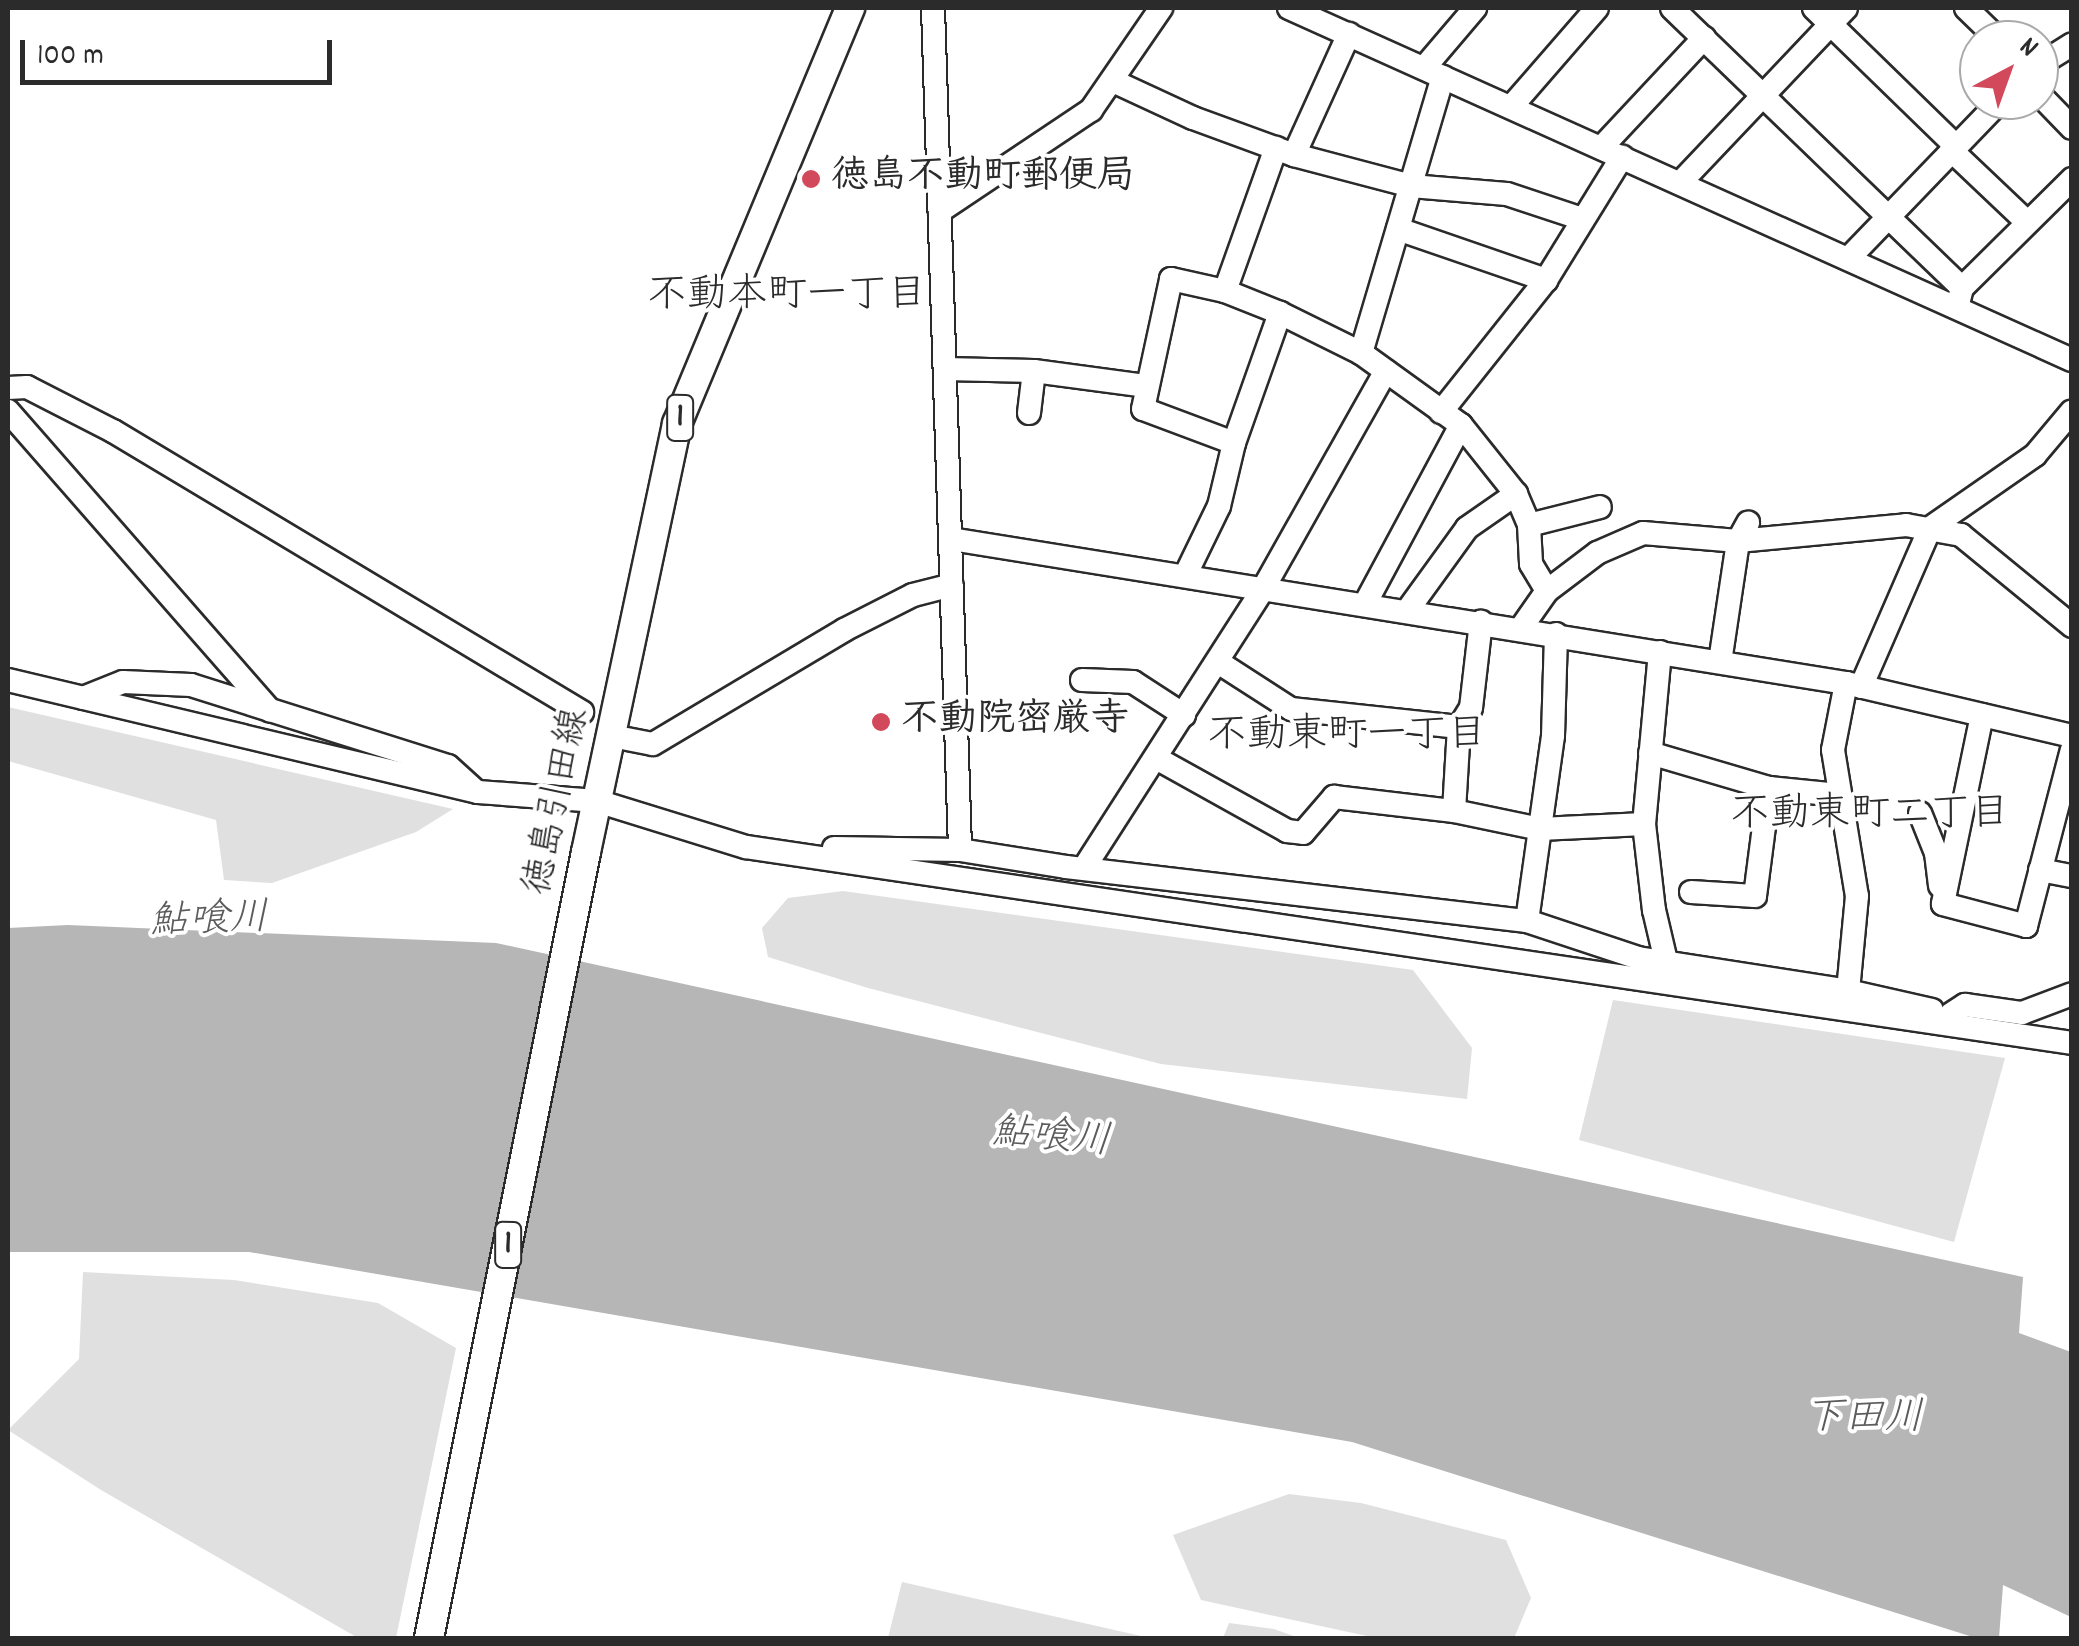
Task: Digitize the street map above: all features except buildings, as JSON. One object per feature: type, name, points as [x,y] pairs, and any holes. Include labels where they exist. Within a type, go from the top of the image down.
[{"type":"main road","name":"徳島引田線","points":[[429,1638],[586,852],[677,424],[850,8]]},
{"type":"street","points":[[933,8],[960,850]]},
{"type":"street","points":[[940,211],[1054,139],[1090,110],[1161,8]]},
{"type":"street","points":[[1289,8],[1848,259],[1959,298],[2072,360]]},
{"type":"street","points":[[1361,354],[1410,186],[1434,73],[1474,8]]},
{"type":"street","points":[[1511,108],[1597,8]]},
{"type":"street","points":[[1672,8],[1887,216],[1959,298]]},
{"type":"street","points":[[1680,183],[1763,97],[1831,13],[2027,222]]},
{"type":"street","points":[[1226,291],[1285,152],[1349,34]]},
{"type":"street","points":[[1441,412],[1546,280],[1582,219],[1612,153],[1704,38]]},
{"type":"street","points":[[1113,81],[1193,118],[1285,152],[1410,186],[1507,194],[1582,219]]},
{"type":"street","points":[[1848,259],[1981,120]]},
{"type":"street","points":[[1959,298],[2027,222],[2072,180]]},
{"type":"street","points":[[1398,229],[1546,280]]},
{"type":"street","points":[[1234,443],[1142,408],[1171,280],[1226,291],[1280,313],[1361,354],[1461,426],[1516,494],[1528,525],[1531,564],[1547,591]]},
{"type":"street","points":[[1186,576],[1219,506],[1234,443],[1280,313]]},
{"type":"street","points":[[946,369],[1034,371],[1148,386]]},
{"type":"street","points":[[1029,413],[1034,371]]},
{"type":"street","points":[[1084,868],[1263,589],[1386,371]]},
{"type":"street","points":[[8,388],[28,387],[113,431],[582,712]]},
{"type":"street","points":[[8,411],[270,710]]},
{"type":"street","points":[[1848,991],[1857,896],[1833,750],[1853,685],[1930,528],[2035,455],[2072,411]]},
{"type":"street","points":[[1365,604],[1461,426]]},
{"type":"street","points":[[1407,611],[1467,528],[1516,494]]},
{"type":"street","points":[[1528,525],[1600,507]]},
{"type":"street","points":[[1521,628],[1547,591],[1596,553],[1642,533],[1906,524],[1961,534],[2072,626]]},
{"type":"street","points":[[1720,662],[1743,532]]},
{"type":"street","points":[[951,539],[1521,628],[1853,685],[2072,736]]},
{"type":"street","points":[[627,739],[654,744],[844,630],[914,595],[952,585]]},
{"type":"street","points":[[1454,811],[1459,727],[1471,708],[1481,622]]},
{"type":"street","points":[[1527,921],[1553,736],[1556,634]]},
{"type":"street","points":[[1660,652],[1644,824],[1654,910],[1666,961]]},
{"type":"street","points":[[1218,662],[1291,709],[1459,727]]},
{"type":"street","points":[[8,680],[478,792],[597,801],[746,847],[2072,1043]]},
{"type":"street","points":[[1082,680],[1133,682],[1184,716]]},
{"type":"street","points":[[83,698],[123,682],[191,686],[448,766],[478,792]]},
{"type":"street","points":[[1943,904],[1982,715]]},
{"type":"street","points":[[1943,904],[2026,926],[2072,750]]},
{"type":"street","points":[[1650,753],[1768,788],[1839,795]]},
{"type":"street","points":[[1156,758],[1287,831],[1303,833],[1334,797],[1454,811],[1540,829],[1644,824]]},
{"type":"street","points":[[1691,892],[1756,896],[1768,788]]},
{"type":"street","points":[[1920,814],[1936,853],[1943,904]]},
{"type":"street","points":[[746,847],[960,850],[1527,921],[1638,958],[1848,991],[1951,1014],[1982,1031]]},
{"type":"street","points":[[2040,870],[2072,876]]},
{"type":"street","points":[[1951,1014],[1965,1005],[2022,1013],[2072,994]]},
{"type":"street","points":[[2030,1036],[2072,1022]]},
{"type":"shaded area","points":[[8,707],[453,809],[416,832],[272,883],[224,880],[216,820],[8,761]]},
{"type":"shaded area","points":[[843,891],[1413,970],[1472,1048],[1467,1099],[1161,1064],[868,988],[768,957],[762,928],[788,898]]},
{"type":"shaded area","points":[[1613,1000],[2005,1058],[1954,1242],[1579,1140]]},
{"type":"shaded area","points":[[83,1272],[234,1280],[378,1303],[456,1348],[396,1638],[358,1638],[101,1490],[8,1430],[79,1359]]},
{"type":"shaded area","points":[[1289,1494],[1361,1503],[1506,1540],[1531,1598],[1514,1638],[1376,1638],[1201,1600],[1173,1535]]},
{"type":"shaded area","points":[[902,1582],[1150,1638],[888,1638]]},
{"type":"shaded area","points":[[1229,1623],[1274,1629],[1299,1638],[1223,1638]]},
{"type":"water","name":"下田川","points":[[68,925],[496,943],[2023,1277],[2019,1333],[2071,1352],[2071,1617],[2003,1585],[1999,1638],[1976,1638],[1352,1442],[249,1252],[8,1252],[8,928]]},
{"type":"place","name":"徳島不動町郵便局","points":[[811,179]]},
{"type":"place","name":"不動院密厳寺","points":[[881,722]]},
{"type":"district","name":"不動本町一丁目","points":[[787,298]]},
{"type":"district","name":"不動東町一丁目","points":[[1347,738]]},
{"type":"district","name":"不動東町二丁目","points":[[1870,817]]},
{"type":"water label","name":"鮎喰川","points":[[209,923]]},
{"type":"water label","name":"鮎喰川","points":[[1051,1140]]}]
